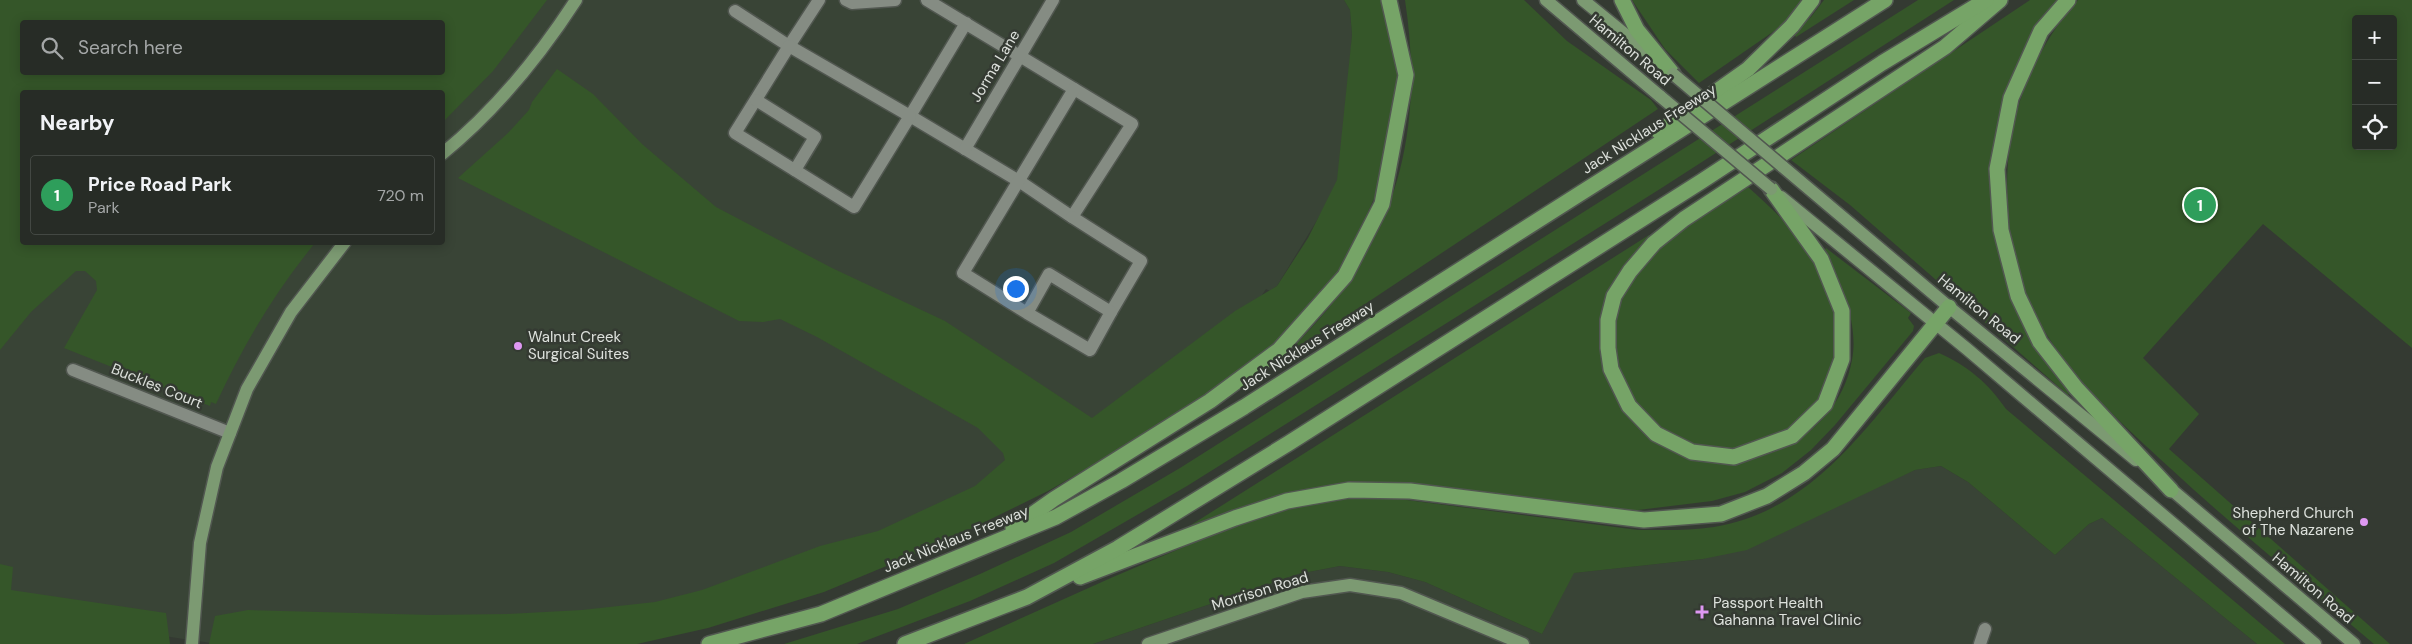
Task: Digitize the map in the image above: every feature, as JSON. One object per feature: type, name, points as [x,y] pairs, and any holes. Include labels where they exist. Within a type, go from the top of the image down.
[{"type":"highway","points":[[990,544],[1054,499],[1210,401],[1279,350],[1344,276],[1382,204],[1406,75],[1389,0]]},
{"type":"highway","points":[[1622,0],[1637,30],[1674,74]]},
{"type":"highway","points":[[1467,266],[1748,69],[1792,26],[1812,0]]},
{"type":"highway","name":"Jack Nicklaus Freeway","points":[[709,644],[821,614],[1056,517],[1121,481],[1252,402],[1885,0]]},
{"type":"highway","points":[[1027,597],[1118,548],[1289,443],[1702,181],[1882,63],[1986,0]]},
{"type":"highway","points":[[1771,189],[1821,259],[1842,311],[1842,359],[1825,404],[1792,436],[1734,457],[1692,452],[1656,434],[1629,406],[1611,369],[1608,348],[1608,320],[1614,296],[1630,271],[1654,243],[1684,220],[1945,47],[2000,0]]},
{"type":"highway","points":[[2068,0],[2041,31],[2011,98],[1997,169],[2001,230],[2018,296],[2040,342],[2076,388],[2171,490]]},
{"type":"highway","points":[[905,644],[1287,500],[1350,490],[1410,491],[1644,520],[1721,514],[1767,496],[1804,473],[1833,449],[1949,307]]},
{"type":"main road","points":[[445,152],[466,135],[517,82],[576,0]]},
{"type":"main road","name":"Hamilton Road","points":[[1546,0],[2315,644]]},
{"type":"main road","name":"Hamilton Road","points":[[1583,0],[1674,74],[1949,307],[2354,644]]},
{"type":"main road","points":[[192,644],[200,543],[217,467],[248,389],[291,312],[343,245]]},
{"type":"main road","name":"Morrison Road","points":[[1148,644],[1302,592],[1350,585],[1401,593],[1523,644]]},
{"type":"street","points":[[819,0],[736,133],[854,206],[966,23]]},
{"type":"street","points":[[846,0],[852,3],[895,0]]},
{"type":"street","points":[[927,0],[1132,124],[1072,217]]},
{"type":"street","name":"Jorma Lane","points":[[965,149],[1053,0]]},
{"type":"street","points":[[735,11],[789,46],[1019,181],[1142,261],[1090,350],[963,273],[1019,181],[1074,89]]},
{"type":"street","points":[[756,100],[815,137],[795,170]]},
{"type":"street","points":[[1027,313],[1049,274],[1111,312]]},
{"type":"street","name":"Buckles Court","points":[[72,370],[230,433]]},
{"type":"street","points":[[1980,644],[1985,629]]},
{"type":"shaded area","points":[[275,0],[1344,0],[1350,10],[1352,35],[1342,179],[1277,286],[1270,291],[1266,289],[1260,298],[1104,417],[958,509],[737,600],[415,644],[218,644],[27,616],[0,607],[0,315],[62,245],[445,245],[445,90],[442,90],[442,75],[445,75],[445,20],[427,20]]},
{"type":"shaded area","points":[[1941,466],[1968,482],[2055,555],[2089,524],[2102,518],[2257,644],[1093,644],[1298,574],[1340,566],[1388,572],[1425,582],[1542,634],[1573,573],[1703,559],[1915,470]]},
{"type":"green space","points":[[0,0],[547,0],[493,71],[445,120],[445,90],[20,90],[20,245],[313,245],[273,300],[237,361],[216,404],[211,402],[210,406],[64,348],[97,290],[96,281],[85,271],[76,271],[31,312],[0,350]]},
{"type":"green space","points":[[1344,0],[1388,0],[1397,54],[1397,90],[1381,182],[1351,252],[1329,285],[1275,344],[1212,391],[1048,491],[944,542],[824,592],[708,628],[637,644],[209,644],[215,616],[248,610],[431,615],[507,614],[582,610],[655,602],[702,590],[820,546],[878,531],[975,486],[1005,460],[1003,453],[978,428],[817,337],[780,319],[763,322],[739,321],[458,178],[508,133],[529,110],[532,102],[557,69],[593,94],[642,144],[716,207],[832,268],[945,321],[1092,418],[1235,311],[1277,286],[1308,238],[1337,180],[1352,35],[1350,10]]},
{"type":"green space","points":[[1405,0],[1524,0],[1567,41],[1651,100],[1658,109],[1296,350],[1294,346],[1328,308],[1356,270],[1379,229],[1395,188],[1405,144],[1411,98],[1410,50]]},
{"type":"green space","points":[[1632,0],[1809,0],[1780,27],[1699,83],[1665,49]]},
{"type":"green space","points":[[1824,0],[1854,0],[1796,37],[1793,33],[1811,17]]},
{"type":"green space","points":[[1918,0],[1954,0],[1660,189],[1187,486],[1054,563],[970,601],[857,644],[784,644],[898,609],[1071,532],[1180,468]]},
{"type":"green space","points":[[2030,0],[2060,0],[1999,122],[2000,251],[2071,391],[2068,395],[1850,205],[1791,160]]},
{"type":"green space","points":[[2078,0],[2412,0],[2412,348],[2263,224],[2143,358],[2199,414],[2169,449],[2390,644],[2374,644],[2195,491],[2101,402],[2069,366],[2042,327],[2032,308],[2017,268],[2009,226],[2007,183],[2008,162],[2015,118],[2030,75],[2051,35]]},
{"type":"green space","points":[[1748,187],[1788,225],[1821,270],[1835,309],[1838,361],[1830,383],[1821,397],[1811,410],[1794,426],[1779,435],[1741,449],[1731,451],[1717,450],[1681,439],[1665,430],[1637,405],[1627,389],[1620,372],[1615,353],[1615,323],[1625,292],[1636,274],[1650,257],[1671,237]]},
{"type":"green space","points":[[1649,235],[1651,239],[1615,286],[1609,378],[1677,449],[1695,460],[1722,462],[1749,459],[1770,453],[1808,433],[1836,401],[1846,382],[1854,346],[1851,318],[1847,304],[1837,276],[1824,251],[1826,248],[1911,313],[1908,318],[1914,326],[1913,331],[1835,425],[1811,450],[1782,473],[1745,492],[1712,501],[1630,511],[1375,485],[1195,528],[1191,525]]},
{"type":"green space","points":[[1939,353],[1977,376],[2006,409],[2285,644],[2257,644],[2102,518],[2089,524],[2055,555],[1968,482],[1941,466],[1915,470],[1747,550],[1703,559],[1574,573],[1542,634],[1425,582],[1388,572],[1340,566],[1298,574],[1093,644],[964,644],[1217,533],[1294,507],[1349,498],[1399,499],[1638,530],[1705,528],[1749,518],[1780,504],[1808,485],[1834,463],[1858,438],[1925,358]]},
{"type":"green space","points":[[0,564],[13,567],[11,590],[166,613],[170,644],[0,644]]},
{"type":"place","name":"Price Road Park","points":[[2200,205]]},
{"type":"place","name":"Walnut Creek Surgical Suites","points":[[518,346]]},
{"type":"place","name":"Shepherd Church of The Nazarene","points":[[2364,522]]},
{"type":"place","name":"Passport Health Gahanna Travel Clinic","points":[[1702,612]]}]
